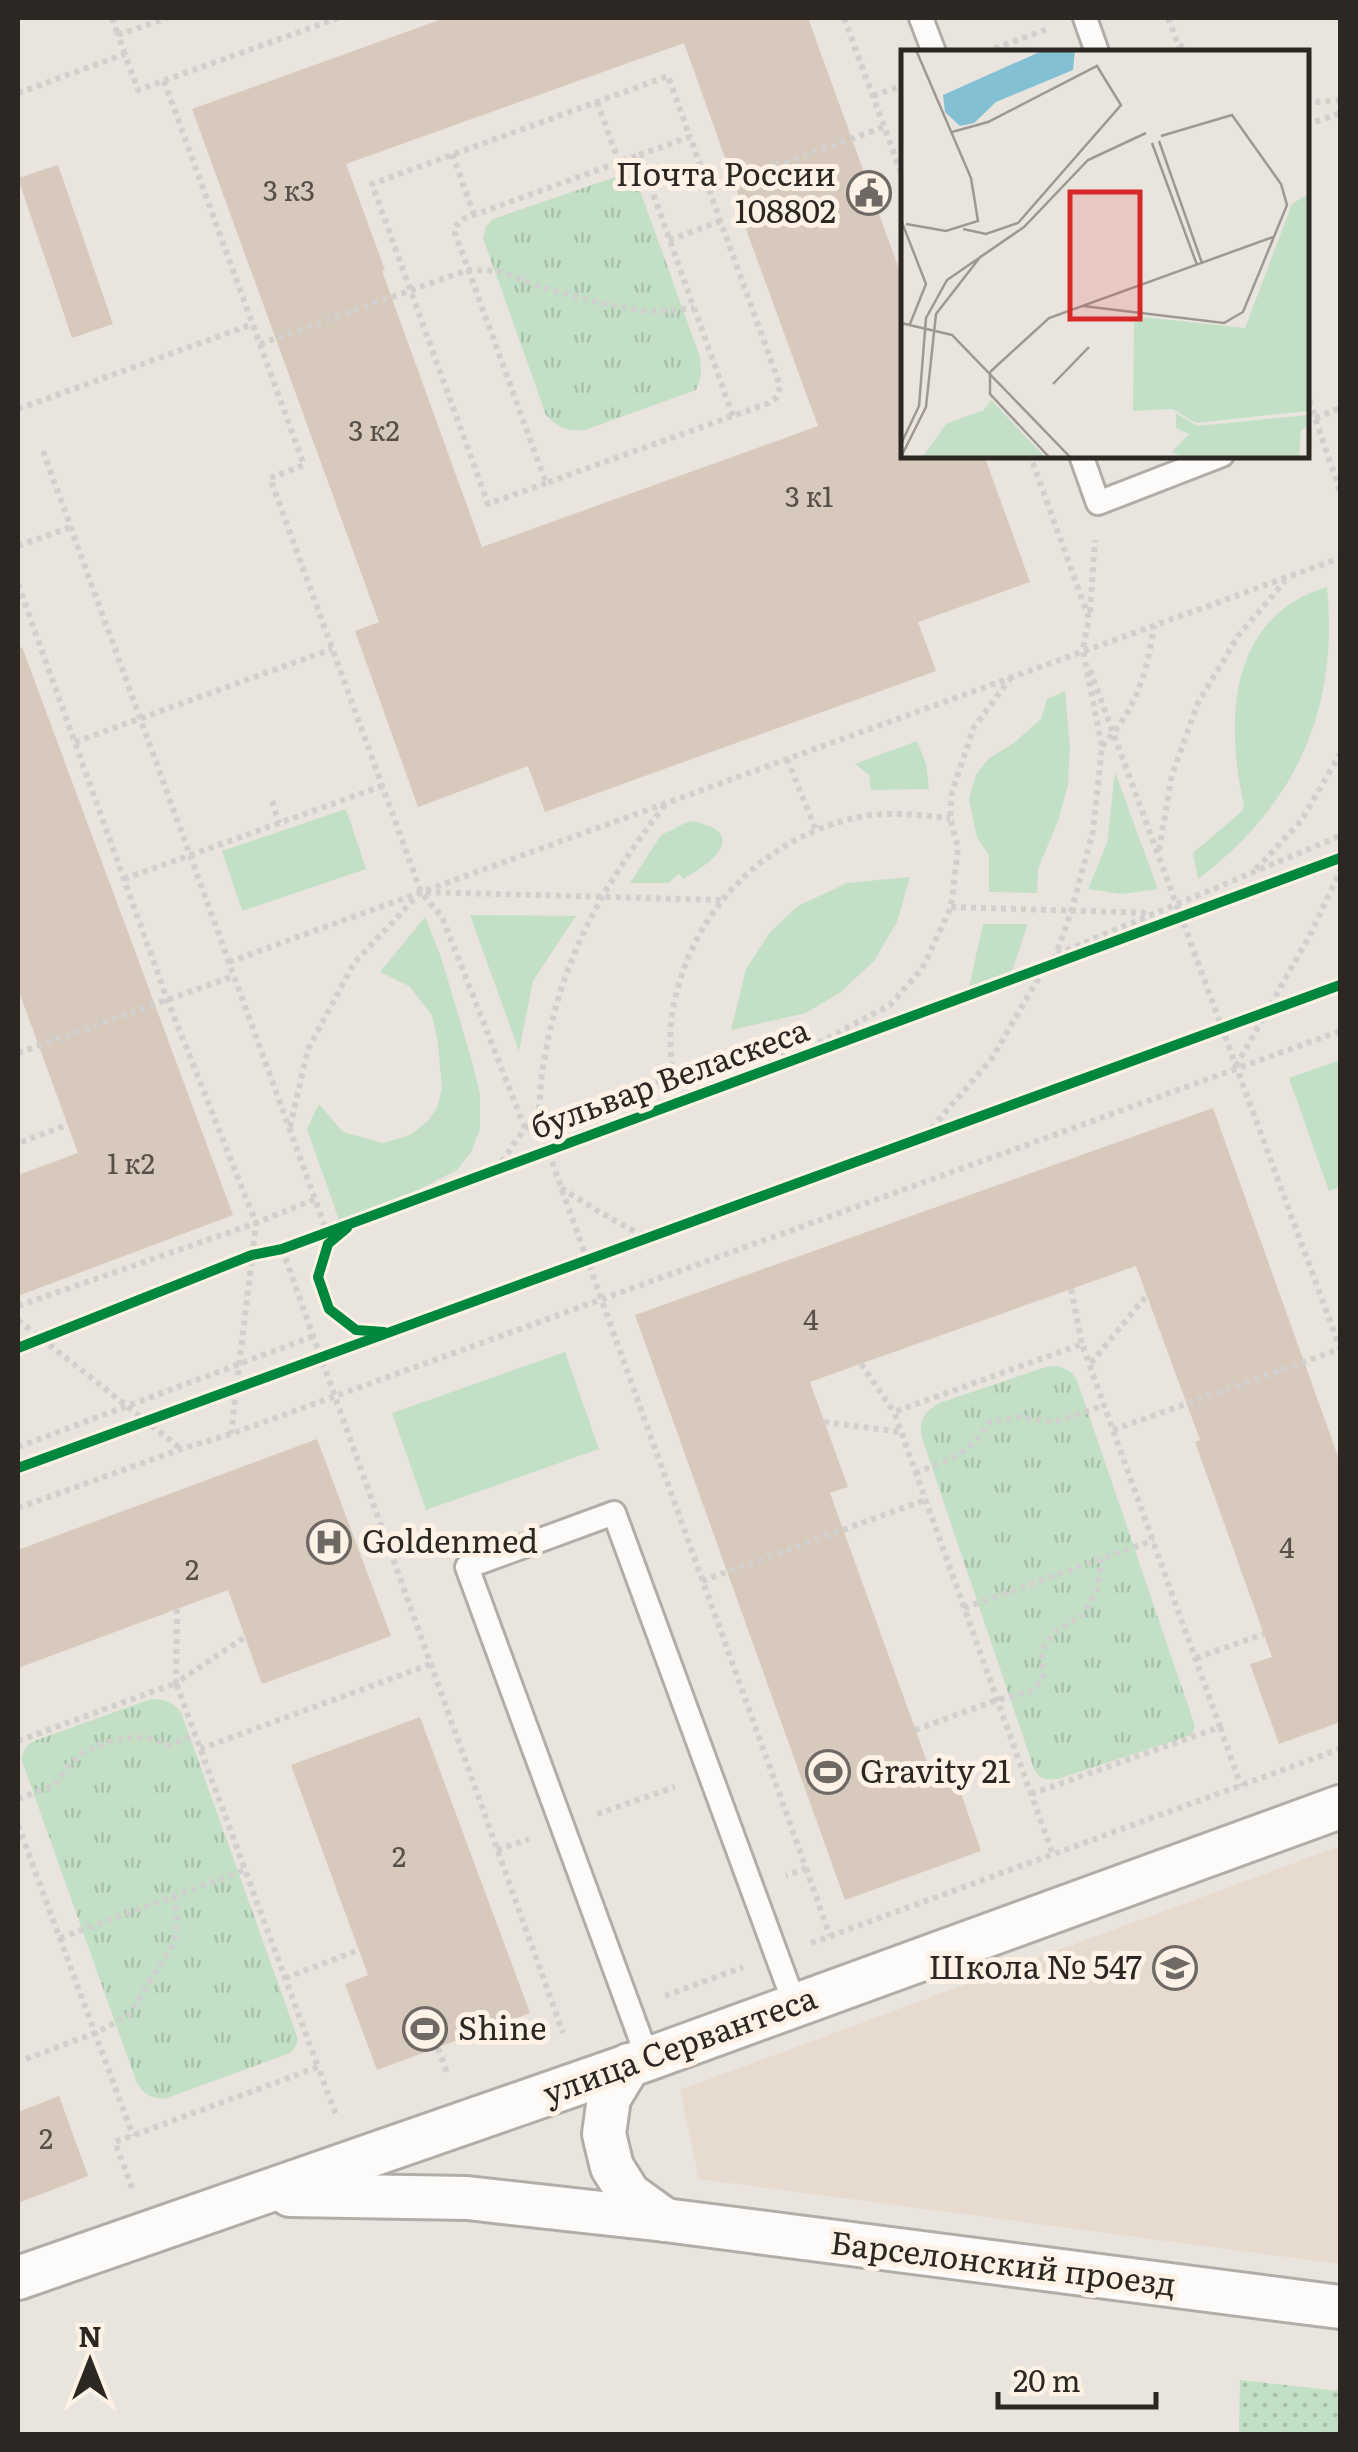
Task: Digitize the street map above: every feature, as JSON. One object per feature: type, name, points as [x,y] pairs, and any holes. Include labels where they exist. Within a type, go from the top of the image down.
[{"type":"street","name":"улица Сервантеса","points":[[18,2278],[638,2062],[1340,1808]]},
{"type":"street","points":[[638,2062],[610,2098],[604,2134],[612,2167],[629,2194],[665,2220]]},
{"type":"street","name":"Барселонский проезд","points":[[260,2194],[467,2198],[1340,2307]]},
{"type":"lane","points":[[921,18],[933,50]]},
{"type":"lane","points":[[1084,18],[1096,50]]},
{"type":"lane","points":[[1081,458],[1098,503],[1214,458]]},
{"type":"lane","points":[[638,2062],[629,2009],[467,1566],[614,1513],[795,2004]]},
{"type":"path","points":[[112,18],[138,90],[338,18]]},
{"type":"path","points":[[118,35],[166,18]]},
{"type":"path","points":[[844,18],[901,173]]},
{"type":"path","points":[[1168,18],[1179,48]]},
{"type":"path","points":[[991,50],[1057,24]]},
{"type":"path","points":[[18,93],[125,54]]},
{"type":"path","points":[[668,76],[690,136],[780,387],[777,396],[769,403],[488,504],[372,184],[668,76]]},
{"type":"path","points":[[164,81],[304,466],[270,478],[421,892],[442,916],[524,1128]]},
{"type":"path","points":[[873,96],[901,86]]},
{"type":"path","points":[[1308,100],[1340,100]]},
{"type":"path","points":[[597,102],[619,162]]},
{"type":"path","points":[[1308,124],[1340,113]]},
{"type":"path","points":[[709,190],[884,127]]},
{"type":"path","points":[[546,483],[455,227],[458,221],[474,214],[690,136]]},
{"type":"path","points":[[452,154],[474,214]]},
{"type":"path","points":[[639,155],[733,416]]},
{"type":"path","points":[[669,240],[721,221]]},
{"type":"path","points":[[260,344],[468,270],[499,271],[537,286],[648,312],[694,308]]},
{"type":"path","points":[[18,409],[253,324]]},
{"type":"path","points":[[1308,396],[1340,491]]},
{"type":"path","points":[[1308,421],[1340,408]]},
{"type":"path","points":[[43,450],[328,1238]]},
{"type":"path","points":[[1031,458],[1089,618]]},
{"type":"path","points":[[925,1136],[992,1058],[1045,967],[1056,955],[1071,912],[1093,831],[1102,747],[1083,650],[1098,503]]},
{"type":"path","points":[[18,546],[71,526]]},
{"type":"path","points":[[228,962],[1340,558]]},
{"type":"path","points":[[1159,851],[1172,775],[1198,703],[1238,636],[1288,578]]},
{"type":"path","points":[[18,584],[167,1000],[256,1223],[231,1434]]},
{"type":"path","points":[[18,620],[29,616]]},
{"type":"path","points":[[1102,747],[1135,700],[1148,664],[1154,625]]},
{"type":"path","points":[[74,742],[332,649]]},
{"type":"path","points":[[1083,650],[1340,1348],[1114,1430]]},
{"type":"path","points":[[496,1170],[524,1128],[728,1054],[764,1056],[805,1050],[890,1005],[922,969],[951,907],[958,848],[950,818],[952,792],[974,727],[1011,678]]},
{"type":"path","points":[[1252,873],[1301,822],[1340,754]]},
{"type":"path","points":[[787,758],[816,830]]},
{"type":"path","points":[[124,879],[382,786]]},
{"type":"path","points":[[272,800],[280,823]]},
{"type":"path","points":[[665,805],[600,896],[575,950],[556,1006],[543,1063],[538,1123],[544,1152],[560,1187],[830,1936]]},
{"type":"path","points":[[672,1077],[671,1026],[679,981],[696,938],[741,878],[789,842],[859,817],[904,813],[950,818]]},
{"type":"path","points":[[1056,955],[1340,836]]},
{"type":"path","points":[[1236,1068],[1311,933],[1340,871]]},
{"type":"path","points":[[289,1128],[308,1049],[354,963],[421,892],[721,900]]},
{"type":"path","points":[[951,907],[1156,913]]},
{"type":"path","points":[[1026,974],[1199,910]]},
{"type":"path","points":[[18,1054],[234,976]]},
{"type":"path","points":[[1250,1018],[1280,1008]]},
{"type":"path","points":[[1204,1035],[1236,1023]]},
{"type":"path","points":[[18,1508],[1340,1031]]},
{"type":"path","points":[[18,1132],[19,1142],[68,1125]]},
{"type":"path","points":[[906,1143],[943,1130]]},
{"type":"path","points":[[560,1187],[647,1238]]},
{"type":"path","points":[[18,1306],[315,1199]]},
{"type":"path","points":[[312,1238],[328,1238],[341,1230]]},
{"type":"path","points":[[632,1243],[666,1231]]},
{"type":"path","points":[[235,1262],[297,1244]]},
{"type":"path","points":[[282,1249],[562,2034],[1340,1749]]},
{"type":"path","points":[[568,1267],[602,1255]]},
{"type":"path","points":[[1072,1289],[1082,1344],[1242,1786]]},
{"type":"path","points":[[1090,1364],[1147,1295]]},
{"type":"path","points":[[18,1320],[181,1449]]},
{"type":"path","points":[[30,1343],[59,1332]]},
{"type":"path","points":[[18,1446],[314,1336]]},
{"type":"path","points":[[894,1412],[1082,1344]]},
{"type":"path","points":[[304,1363],[338,1351]]},
{"type":"path","points":[[860,1364],[894,1412],[1053,1854]]},
{"type":"path","points":[[218,1394],[253,1382]]},
{"type":"path","points":[[915,1473],[968,1450],[990,1422],[1019,1416],[1055,1422],[1104,1405]]},
{"type":"path","points":[[127,1428],[164,1414]]},
{"type":"path","points":[[824,1422],[900,1432]]},
{"type":"path","points":[[702,1580],[925,1500]]},
{"type":"path","points":[[964,1608],[1154,1540]]},
{"type":"path","points":[[915,1730],[1034,1690],[1043,1678],[1042,1650],[1055,1632],[1083,1614],[1097,1591],[1101,1560]]},
{"type":"path","points":[[177,1609],[176,1683],[336,2116]]},
{"type":"path","points":[[1196,1658],[1264,1634]]},
{"type":"path","points":[[18,1742],[176,1683],[245,1637]]},
{"type":"path","points":[[200,1749],[431,1664]]},
{"type":"path","points":[[1031,1794],[1220,1727]]},
{"type":"path","points":[[18,1799],[54,1786],[84,1752],[104,1743],[148,1738],[170,1744],[196,1735]]},
{"type":"path","points":[[497,1850],[710,1774]]},
{"type":"path","points":[[18,1826],[133,2136]]},
{"type":"path","points":[[752,1888],[806,1868]]},
{"type":"path","points":[[60,1938],[245,1870]]},
{"type":"path","points":[[26,2059],[95,2034],[128,2016],[174,1943],[174,1896]]},
{"type":"path","points":[[285,1978],[359,1950]]},
{"type":"path","points":[[438,2048],[448,2075]]},
{"type":"path","points":[[132,2190],[115,2142],[318,2068]]},
{"type":"shaded area","name":"Школа № 547","points":[[1340,1846],[1340,2264],[699,2179],[680,2090]]},
{"type":"green space","points":[[624,174],[638,185],[699,354],[699,381],[696,390],[585,430],[568,429],[546,415],[483,238],[493,219]]},
{"type":"green space","points":[[1327,587],[1326,674],[1304,751],[1285,787],[1261,819],[1198,879],[1193,853],[1244,806],[1235,740],[1236,707],[1241,676],[1252,647],[1270,622],[1294,601]]},
{"type":"green space","points":[[1065,691],[1070,747],[1068,785],[1038,869],[1037,893],[989,892],[989,855],[977,838],[969,799],[976,775],[987,760],[1041,719],[1047,699]]},
{"type":"green space","points":[[917,741],[926,764],[929,789],[871,790],[869,775],[855,764]]},
{"type":"green space","points":[[1115,772],[1158,889],[1122,894],[1088,889],[1107,843]]},
{"type":"green space","points":[[346,809],[366,869],[242,911],[222,851]]},
{"type":"green space","points":[[689,821],[710,826],[721,834],[722,846],[714,858],[684,879],[679,874],[668,883],[630,883],[661,835]]},
{"type":"green space","points":[[910,877],[897,922],[874,961],[841,992],[806,1013],[731,1030],[746,969],[770,932],[798,906],[847,883]]},
{"type":"green space","points":[[470,915],[576,916],[533,981],[519,1051]]},
{"type":"green space","points":[[425,917],[472,1061],[480,1094],[480,1129],[471,1152],[457,1170],[416,1191],[339,1220],[307,1129],[319,1104],[343,1132],[383,1143],[410,1135],[437,1108],[442,1089],[432,1015],[409,986],[380,972]]},
{"type":"green space","points":[[983,924],[1028,924],[1010,977],[968,992]]},
{"type":"green space","points":[[1340,1060],[1340,1187],[1329,1191],[1289,1078]]},
{"type":"green space","points":[[565,1352],[599,1449],[426,1510],[392,1413]]},
{"type":"green space","points":[[1058,1366],[1070,1371],[1077,1380],[1195,1726],[1188,1736],[1050,1779],[1041,1777],[1034,1769],[921,1435],[921,1424],[939,1403]]},
{"type":"green space","points":[[151,1699],[168,1702],[181,1712],[298,2039],[290,2053],[164,2099],[147,2094],[136,2081],[21,1758],[26,1746],[34,1741]]},
{"type":"green space","points":[[1240,2380],[1340,2391],[1340,2434],[1239,2434]]},
{"type":"building","points":[[445,18],[808,18],[901,274],[901,458],[985,458],[1030,582],[918,622],[936,671],[545,812],[528,766],[418,807],[355,631],[379,622],[192,109]],"holes":[[[684,43],[743,208],[739,210],[818,426],[482,547],[346,164]]]},
{"type":"building","points":[[58,165],[113,324],[72,338],[18,178]]},
{"type":"building","points":[[22,647],[233,1215],[18,1296],[18,1175],[78,1153],[18,989],[18,648]]},
{"type":"building","points":[[1213,1108],[1340,1462],[1340,1722],[1279,1744],[1250,1664],[1272,1657],[1195,1442],[1200,1440],[1136,1266],[860,1364],[810,1382],[848,1487],[830,1493],[935,1784],[955,1776],[981,1851],[845,1900],[635,1315]]},
{"type":"building","points":[[317,1439],[391,1636],[262,1684],[228,1590],[18,1668],[18,1550]]},
{"type":"building","points":[[420,1717],[530,2013],[377,2070],[345,1984],[368,1975],[291,1765]]},
{"type":"building","points":[[59,2096],[88,2176],[18,2203],[18,2112]]},
{"type":"cycle path","name":"бульвар Веласкеса","points":[[18,1348],[252,1255],[282,1249],[1340,858]]},
{"type":"cycle path","points":[[18,1468],[1340,985]]},
{"type":"cycle path","points":[[347,1228],[328,1244],[318,1277],[329,1309],[356,1330],[384,1332]]},
{"type":"place","name":"Почта России 108802","points":[[869,193]]},
{"type":"place","name":"Goldenmed","points":[[329,1542]]},
{"type":"place","name":"Gravity 21","points":[[828,1772]]},
{"type":"place","name":"Школа № 547","points":[[1175,1968]]},
{"type":"place","name":"Shine","points":[[425,2029]]}]
